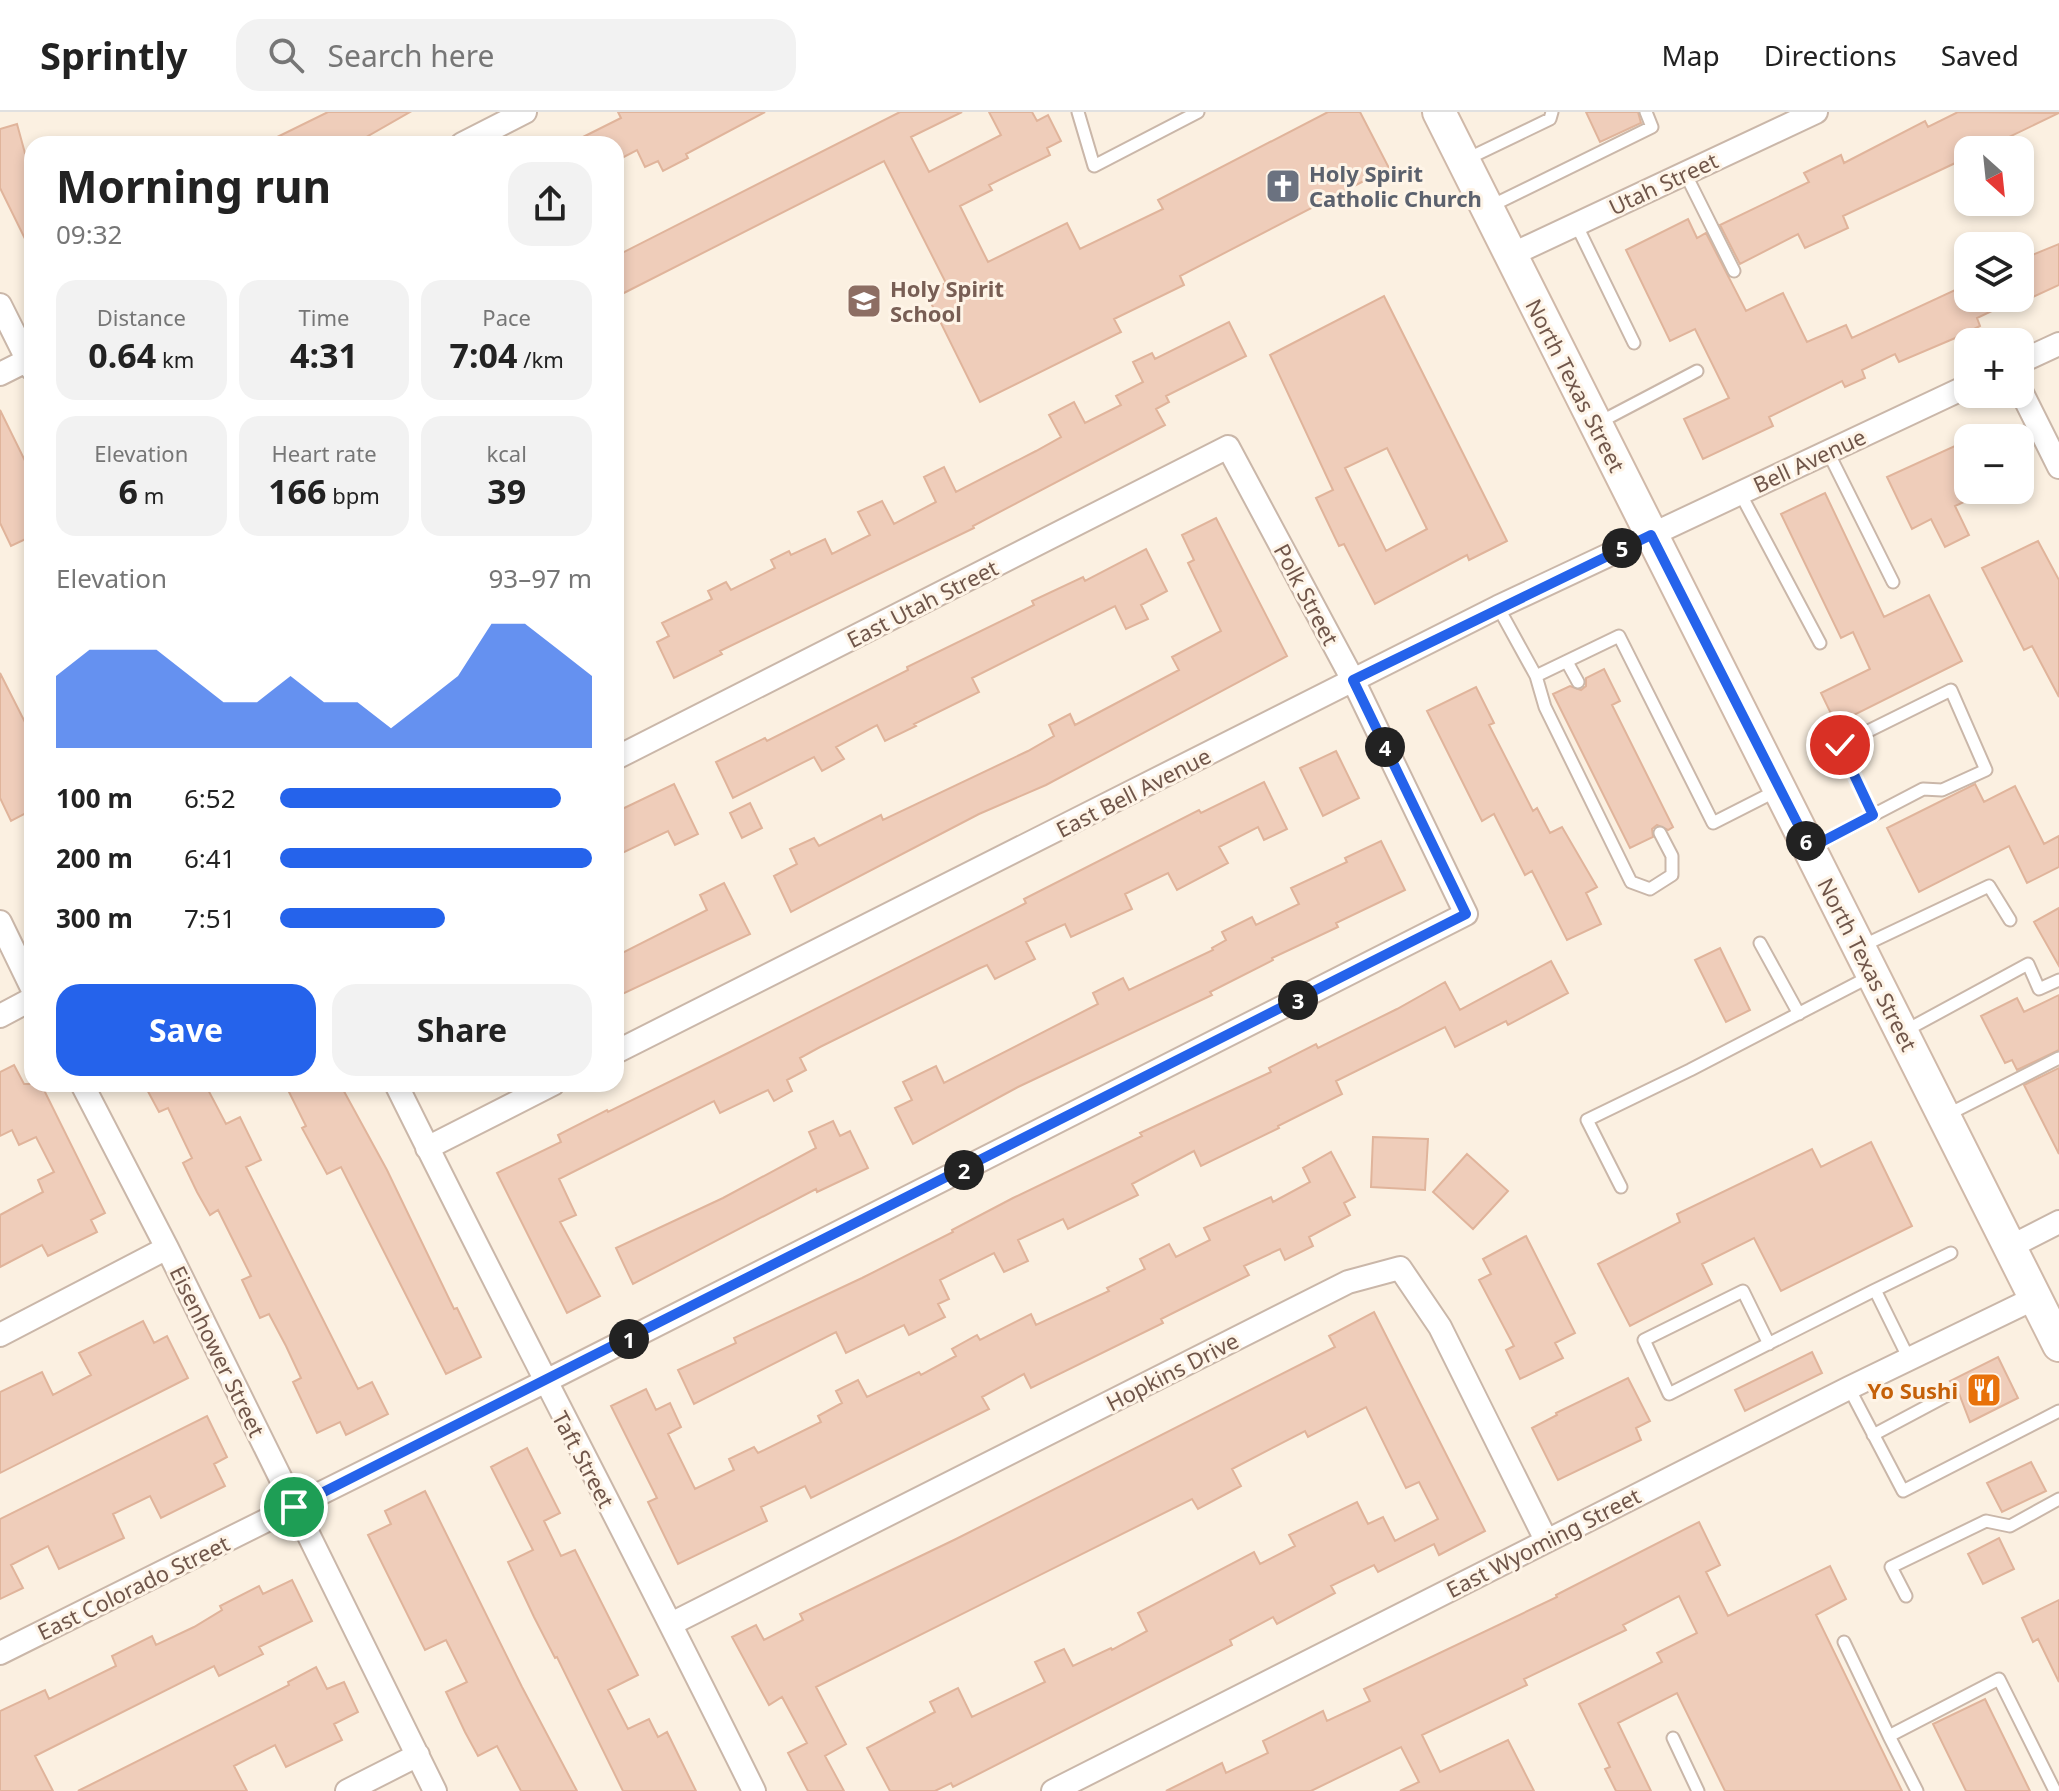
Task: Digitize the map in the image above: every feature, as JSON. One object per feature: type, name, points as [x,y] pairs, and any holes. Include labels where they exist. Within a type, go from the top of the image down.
[{"type":"main road","name":"North Texas Street","points":[[1439,112],[2059,1345]]},
{"type":"street","points":[[478,136],[525,112]]},
{"type":"street","name":"Utah Street","points":[[1511,255],[1816,112]]},
{"type":"street","points":[[0,305],[24,351]]},
{"type":"street","points":[[2034,356],[2059,344]]},
{"type":"street","points":[[0,374],[24,364]]},
{"type":"street","name":"Bell Avenue","points":[[1651,535],[1954,393]]},
{"type":"street","points":[[2030,408],[2059,467]]},
{"type":"street","name":"Polk Street","points":[[1228,447],[1353,680],[1466,914]]},
{"type":"street","name":"East Utah Street","points":[[624,754],[1228,447]]},
{"type":"street","name":"East Bell Avenue","points":[[624,1048],[1498,607],[1651,535]]},
{"type":"street","name":"East Colorado Street","points":[[0,1653],[544,1382],[1466,914]]},
{"type":"street","points":[[0,922],[24,972]]},
{"type":"street","points":[[0,1016],[24,1003]]},
{"type":"street","name":"Eisenhower Street","points":[[86,1092],[167,1248],[435,1791]]},
{"type":"street","name":"Taft Street","points":[[400,1092],[544,1382],[671,1624],[754,1791]]},
{"type":"street","points":[[427,1148],[537,1092]]},
{"type":"street","points":[[2010,1247],[2059,1222]]},
{"type":"street","points":[[0,1335],[167,1248]]},
{"type":"street","name":"Hopkins Drive","points":[[671,1624],[1348,1282],[1400,1268],[1440,1327],[1546,1540]]},
{"type":"street","name":"East Wyoming Street","points":[[1053,1791],[1546,1540],[2035,1298]]},
{"type":"street","points":[[347,1791],[418,1755]]},
{"type":"lane","points":[[1078,112],[1094,166],[1198,112]]},
{"type":"lane","points":[[1463,161],[1550,119],[1552,112]]},
{"type":"lane","points":[[1487,208],[1652,127],[1646,112]]},
{"type":"lane","points":[[1685,173],[1734,271]]},
{"type":"lane","points":[[1576,224],[1634,343]]},
{"type":"lane","points":[[1596,424],[1697,371]]},
{"type":"lane","points":[[1828,452],[1893,582]]},
{"type":"lane","points":[[1740,493],[1820,643]]},
{"type":"lane","points":[[1498,607],[1536,676],[1545,707],[1631,882],[1650,889],[1672,875],[1672,856],[1660,833]]},
{"type":"lane","points":[[1536,676],[1619,636],[1713,823],[1780,789]]},
{"type":"lane","points":[[1567,662],[1578,682]]},
{"type":"lane","points":[[1810,848],[1923,789],[1942,790],[1986,770],[1951,690],[1840,745],[1873,815]]},
{"type":"lane","points":[[1621,1187],[1587,1120],[1799,1014],[1866,961],[1989,886],[2010,920]]},
{"type":"lane","points":[[1760,943],[1799,1014]]},
{"type":"lane","points":[[1902,1032],[2028,964],[2039,989],[2059,980]]},
{"type":"lane","points":[[1944,1116],[2059,1058]]},
{"type":"lane","points":[[1769,1344],[1743,1291],[1644,1340],[1669,1394],[1769,1344],[1875,1290],[1951,1253]]},
{"type":"lane","points":[[1875,1290],[1909,1359]]},
{"type":"lane","points":[[1849,1388],[1903,1491],[2059,1411]]},
{"type":"lane","points":[[1873,1435],[1950,1394]]},
{"type":"lane","points":[[1906,1596],[1891,1567],[1986,1521],[2010,1526],[2059,1499]]},
{"type":"lane","points":[[1844,1642],[1917,1791]]},
{"type":"lane","points":[[1889,1736],[1999,1679],[2055,1791]]},
{"type":"lane","points":[[1673,1738],[1698,1791]]},
{"type":"building","points":[[328,112],[410,112],[368,136],[279,136]]},
{"type":"building","points":[[618,112],[765,112],[686,154],[688,158],[663,171],[658,161],[645,167],[637,150],[624,157],[624,136],[585,136],[621,118]]},
{"type":"building","points":[[900,112],[962,112],[911,137],[929,172],[1001,135],[989,112],[1032,112],[1037,121],[1048,115],[1061,141],[1047,148],[1050,155],[989,185],[992,190],[960,206],[988,262],[1067,223],[1080,249],[1163,209],[1158,200],[1328,112],[1360,112],[1389,168],[1180,276],[1184,285],[1114,319],[1121,332],[980,402],[926,293],[946,283],[884,161],[624,293],[624,252]]},
{"type":"building","points":[[1586,112],[1638,112],[1641,123],[1600,142]]},
{"type":"building","points":[[1958,112],[2059,113],[2011,136],[1954,136],[1954,164],[1843,216],[1848,228],[1805,248],[1798,234],[1740,264],[1720,225],[1809,182],[1804,173],[1841,155],[1844,163],[1925,121],[1928,127]]},
{"type":"building","points":[[17,124],[24,150],[24,237],[0,188],[0,129]]},
{"type":"building","points":[[1688,219],[1697,238],[1706,233],[1746,311],[1783,293],[1807,342],[1846,325],[1852,338],[1954,291],[1954,312],[1990,312],[1977,318],[1980,326],[1954,328],[1954,339],[1899,362],[1895,354],[1862,370],[1865,378],[1845,387],[1842,381],[1769,417],[1773,426],[1703,459],[1684,419],[1729,398],[1695,329],[1670,341],[1626,250]]},
{"type":"building","points":[[2059,244],[2059,285],[2034,297],[2034,254]]},
{"type":"building","points":[[1384,296],[1507,541],[1469,560],[1467,555],[1375,604],[1344,544],[1339,546],[1316,498],[1333,490],[1270,355]],"holes":[[[1387,448],[1427,529],[1386,551],[1345,468]]]},
{"type":"building","points":[[1229,322],[1246,356],[1166,396],[1169,402],[1156,409],[1165,425],[974,528],[720,651],[722,654],[674,678],[657,642],[669,636],[662,623],[712,599],[708,591],[726,582],[731,590],[775,568],[771,560],[789,551],[791,555],[825,539],[832,554],[870,535],[858,512],[882,501],[894,524],[936,502],[924,477],[944,467],[956,492],[1036,451],[1061,437],[1049,415],[1074,402],[1085,423],[1121,405],[1116,396],[1143,382],[1133,362],[1152,353],[1155,359]]},
{"type":"building","points":[[0,410],[24,459],[24,540],[11,546],[0,523]]},
{"type":"building","points":[[1954,446],[1954,504],[1959,504],[1955,506],[1969,535],[1945,547],[1931,519],[1912,529],[1887,477]]},
{"type":"building","points":[[1825,493],[1884,617],[1929,595],[1962,661],[1836,724],[1821,693],[1870,669],[1853,632],[1841,638],[1781,514]]},
{"type":"building","points":[[1216,518],[1287,656],[1046,785],[979,814],[791,912],[774,876],[797,864],[790,849],[814,838],[819,846],[881,815],[883,820],[1028,751],[1054,736],[1049,725],[1070,714],[1075,725],[1179,670],[1172,657],[1221,631],[1188,563],[1194,560],[1182,535]]},
{"type":"building","points":[[2038,541],[2059,580],[2059,697],[2032,646],[2024,650],[1982,568]]},
{"type":"building","points":[[1146,549],[1167,591],[1141,605],[1148,619],[1126,629],[1115,606],[972,678],[979,692],[914,724],[916,726],[885,741],[877,725],[836,747],[844,759],[822,771],[814,757],[733,798],[716,762],[765,738],[767,741],[908,670],[907,667],[1034,605],[1032,601],[1083,577],[1085,581]]},
{"type":"building","points":[[1604,669],[1620,701],[1612,705],[1673,827],[1668,830],[1657,825],[1652,829],[1653,837],[1630,848],[1553,694],[1570,686],[1581,690],[1586,686],[1586,678]]},
{"type":"building","points":[[0,673],[24,720],[24,814],[11,821],[0,798]]},
{"type":"building","points":[[1476,687],[1494,723],[1489,725],[1533,811],[1537,808],[1550,833],[1562,827],[1597,887],[1586,893],[1601,924],[1567,940],[1532,871],[1525,875],[1494,814],[1482,821],[1427,711]]},
{"type":"building","points":[[1336,751],[1359,798],[1323,816],[1300,768]]},
{"type":"building","points":[[1264,782],[1287,829],[1264,840],[1258,827],[1219,847],[1228,863],[1177,890],[1168,873],[1125,894],[1132,909],[1071,937],[1065,924],[1026,942],[1035,959],[995,979],[987,965],[820,1047],[800,1058],[806,1070],[787,1080],[792,1091],[774,1101],[768,1090],[720,1113],[714,1101],[559,1179],[576,1215],[560,1222],[600,1296],[567,1313],[497,1173],[561,1142],[558,1135],[607,1110],[728,1053],[1026,903],[1024,899],[1199,810],[1201,813]]},
{"type":"building","points":[[674,784],[698,834],[675,845],[668,831],[624,852],[624,808]]},
{"type":"building","points":[[1975,784],[1984,802],[2015,786],[2044,844],[2059,836],[2059,867],[2027,883],[2009,846],[1919,892],[1887,828]]},
{"type":"building","points":[[750,803],[762,828],[742,838],[730,813]]},
{"type":"building","points":[[1381,841],[1405,890],[1336,923],[1338,927],[1272,958],[1210,992],[1212,995],[1018,1087],[913,1144],[895,1108],[912,1100],[903,1082],[936,1066],[944,1083],[1098,1004],[1093,993],[1123,978],[1129,990],[1213,950],[1226,940],[1222,932],[1252,917],[1256,925],[1299,904],[1291,888],[1347,862],[1345,858]]},
{"type":"building","points":[[724,883],[750,934],[624,993],[624,952],[707,910],[700,895]]},
{"type":"building","points":[[2059,908],[2059,966],[2034,922]]},
{"type":"building","points":[[1720,948],[1750,1010],[1726,1022],[1695,960]]},
{"type":"building","points":[[1551,961],[1568,993],[1508,1025],[1506,1021],[1455,1047],[1445,1027],[1336,1081],[1342,1094],[1279,1128],[1201,1166],[1194,1151],[1132,1184],[1138,1195],[1068,1229],[1063,1219],[1018,1240],[1028,1261],[1004,1272],[994,1253],[940,1280],[949,1299],[938,1304],[945,1317],[909,1335],[904,1325],[846,1353],[836,1332],[694,1404],[678,1370],[736,1343],[734,1338],[862,1278],[1013,1198],[1142,1136],[1140,1133],[1271,1072],[1269,1068],[1316,1044],[1318,1048],[1445,982],[1460,1010]]},
{"type":"building","points":[[2059,995],[2059,1050],[2017,1070],[2012,1060],[2005,1063],[1981,1016],[2017,998],[2024,1012]]},
{"type":"building","points":[[14,1065],[24,1084],[24,1092],[45,1092],[105,1213],[91,1220],[97,1232],[48,1256],[42,1245],[0,1267],[0,1215],[43,1192],[38,1180],[54,1172],[36,1137],[19,1145],[12,1130],[0,1136],[0,1072]]},
{"type":"building","points":[[2059,1068],[2059,1154],[2024,1085]]},
{"type":"building","points":[[148,1092],[209,1092],[226,1124],[240,1117],[261,1160],[246,1167],[358,1389],[372,1382],[388,1414],[346,1435],[340,1422],[317,1433],[293,1382],[301,1378],[286,1346],[269,1314],[260,1318],[242,1280],[251,1276],[218,1210],[210,1215],[197,1192],[183,1163],[192,1158],[168,1108],[159,1112]]},
{"type":"building","points":[[289,1092],[344,1092],[481,1357],[446,1374],[341,1167],[327,1174],[302,1128],[306,1126]]},
{"type":"building","points":[[833,1121],[840,1136],[850,1131],[868,1168],[817,1192],[816,1189],[633,1284],[616,1248],[723,1198],[816,1148],[809,1132]]},
{"type":"building","points":[[1373,1137],[1428,1139],[1425,1190],[1371,1187]]},
{"type":"building","points":[[1871,1142],[1912,1226],[1781,1291],[1754,1238],[1702,1264],[1712,1284],[1630,1326],[1598,1264],[1680,1222],[1677,1214],[1812,1149],[1821,1167]]},
{"type":"building","points":[[1331,1152],[1355,1197],[1344,1203],[1350,1215],[1309,1237],[1313,1246],[1285,1260],[1280,1249],[1244,1266],[1249,1275],[1161,1319],[1163,1323],[1031,1388],[1024,1374],[982,1397],[989,1409],[811,1498],[805,1486],[761,1507],[767,1521],[678,1564],[648,1502],[657,1498],[611,1406],[646,1389],[656,1410],[670,1403],[681,1427],[668,1434],[695,1489],[734,1470],[729,1459],[754,1447],[758,1453],[821,1422],[818,1416],[842,1403],[836,1391],[858,1380],[867,1397],[919,1372],[921,1375],[956,1356],[952,1349],[977,1335],[980,1340],[1031,1314],[1036,1325],[1109,1291],[1107,1288],[1145,1269],[1140,1259],[1169,1244],[1176,1257],[1210,1240],[1204,1228],[1271,1197],[1273,1202],[1310,1182],[1303,1168]]},
{"type":"building","points":[[1467,1154],[1508,1191],[1473,1229],[1433,1192]]},
{"type":"building","points":[[1526,1236],[1575,1333],[1555,1343],[1563,1358],[1520,1379],[1506,1350],[1514,1346],[1479,1280],[1491,1274],[1483,1259]]},
{"type":"building","points":[[1374,1312],[1485,1531],[1439,1555],[1434,1544],[1378,1572],[1374,1565],[1331,1586],[1335,1593],[1277,1624],[1273,1617],[1230,1640],[1232,1645],[953,1787],[951,1783],[935,1791],[890,1791],[867,1748],[935,1712],[930,1702],[958,1688],[972,1717],[1045,1682],[1035,1662],[1064,1649],[1073,1666],[1112,1650],[1147,1631],[1138,1613],[1254,1552],[1260,1564],[1295,1546],[1289,1535],[1357,1502],[1368,1524],[1383,1517],[1395,1541],[1438,1519],[1419,1482],[1406,1488],[1366,1407],[1308,1437],[1305,1431],[1232,1469],[1241,1486],[1198,1509],[1192,1499],[816,1687],[846,1744],[825,1756],[844,1791],[808,1791],[788,1753],[807,1743],[782,1697],[769,1705],[732,1637],[756,1625],[764,1640],[803,1620],[800,1614],[956,1539],[1335,1347],[1329,1336]]},
{"type":"building","points":[[143,1321],[154,1343],[167,1336],[188,1378],[0,1473],[0,1392],[42,1372],[53,1395],[91,1375],[79,1353]]},
{"type":"building","points":[[1812,1352],[1822,1373],[1745,1411],[1735,1390]]},
{"type":"building","name":"Yo Sushi","points":[[1998,1357],[2018,1398],[1970,1422],[1958,1391],[1950,1381]]},
{"type":"building","points":[[1628,1378],[1650,1421],[1636,1428],[1641,1440],[1558,1480],[1532,1428]]},
{"type":"building","points":[[207,1416],[227,1457],[214,1464],[225,1486],[161,1518],[150,1496],[113,1514],[124,1538],[59,1569],[48,1546],[11,1565],[23,1588],[0,1599],[0,1519]]},
{"type":"building","points":[[527,1448],[560,1513],[544,1521],[561,1556],[575,1550],[638,1675],[608,1690],[628,1729],[649,1719],[658,1737],[667,1732],[696,1791],[623,1791],[534,1617],[508,1562],[533,1550],[491,1467]]},
{"type":"building","points":[[2031,1462],[2046,1491],[2002,1512],[1987,1483]]},
{"type":"building","points":[[425,1491],[577,1791],[521,1791],[497,1746],[478,1756],[465,1732],[446,1692],[467,1682],[446,1640],[425,1650],[368,1535],[391,1524],[385,1511]]},
{"type":"building","points":[[1699,1522],[1720,1565],[1706,1572],[1728,1616],[1830,1566],[1846,1599],[1816,1615],[1902,1791],[1725,1791],[1677,1693],[1618,1723],[1651,1791],[1616,1791],[1605,1769],[1610,1767],[1579,1704],[1662,1662],[1657,1653],[1697,1633],[1679,1596],[1623,1625],[1626,1630],[1524,1679],[1527,1685],[1422,1735],[1440,1772],[1508,1740],[1534,1791],[1400,1791],[1419,1782],[1401,1747],[1311,1791],[1166,1791],[1222,1763],[1226,1773],[1268,1753],[1263,1741],[1323,1711],[1327,1721],[1370,1701],[1364,1689],[1557,1597]]},
{"type":"building","points":[[1999,1538],[2014,1569],[1983,1584],[1968,1554]]},
{"type":"building","points":[[292,1580],[312,1621],[259,1647],[263,1654],[219,1676],[214,1666],[35,1756],[53,1791],[0,1791],[0,1711],[45,1690],[49,1699],[116,1666],[112,1656],[152,1636],[156,1645],[194,1627],[222,1610],[220,1606],[259,1586],[263,1594]]},
{"type":"building","points":[[2059,1600],[2059,1682],[2038,1639],[2033,1642],[2022,1618]]},
{"type":"building","points":[[316,1667],[327,1689],[344,1682],[358,1712],[334,1724],[342,1740],[286,1767],[275,1745],[234,1766],[247,1791],[78,1791],[289,1685],[288,1682]]},
{"type":"building","points":[[1985,1699],[2030,1791],[1966,1791],[1933,1724]]},
{"type":"place","name":"Holy Spirit Catholic Church","points":[[1283,186]]},
{"type":"place","name":"Holy Spirit School","points":[[864,301]]},
{"type":"place","name":"Yo Sushi","points":[[1984,1390]]},
{"type":"route","points":[[294,1507],[1466,914],[1353,680],[1498,607],[1651,535],[1810,848],[1873,815],[1840,745]]}]
